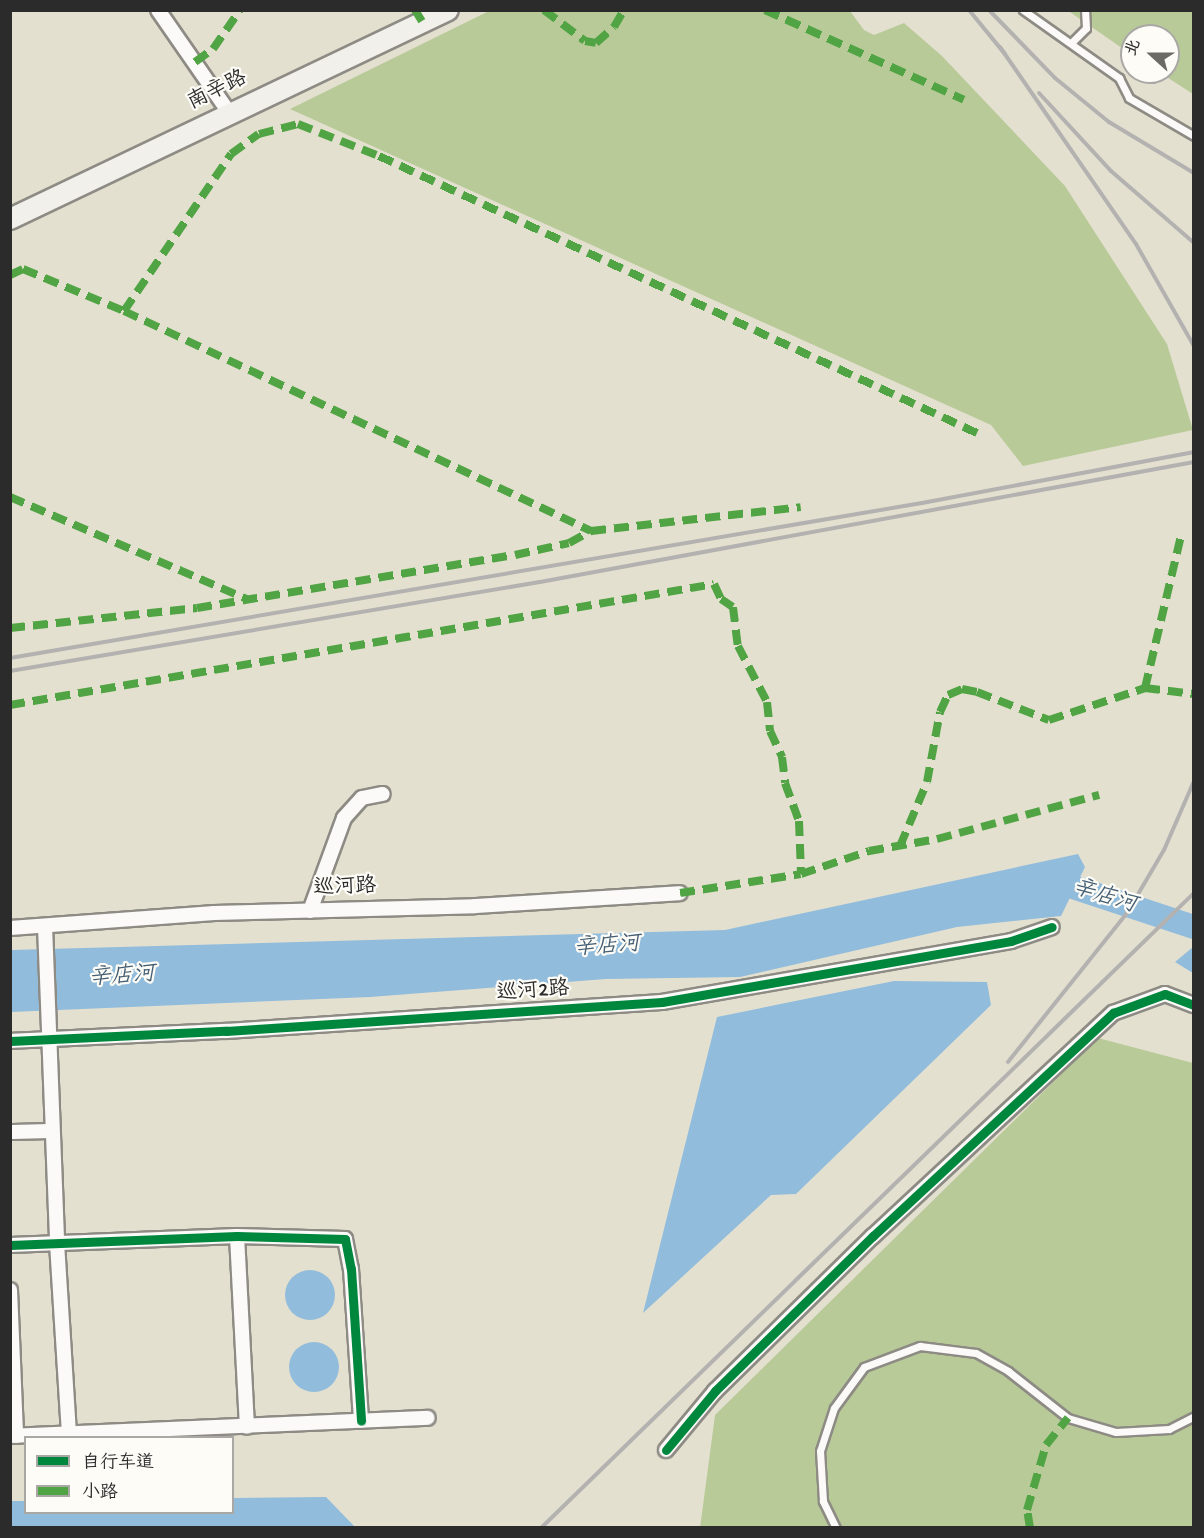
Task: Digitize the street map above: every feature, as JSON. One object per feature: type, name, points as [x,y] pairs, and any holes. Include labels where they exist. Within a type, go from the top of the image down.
[{"type":"main road","name":"南辛路","points":[[10,219],[448,10]]},
{"type":"street","points":[[158,10],[230,114]]},
{"type":"street","points":[[310,911],[344,818],[362,798],[383,794]]},
{"type":"street","name":"巡河路","points":[[10,928],[45,929],[310,911],[475,906],[680,893]]},
{"type":"street","name":"巡河2路","points":[[10,1041],[48,1036],[226,1031],[662,1002],[1011,941],[1052,927]]},
{"type":"street","points":[[45,929],[57,1243],[69,1434]]},
{"type":"street","points":[[666,1450],[715,1391],[873,1236],[1113,1012],[1165,994],[1194,1005]]},
{"type":"street","points":[[10,1132],[52,1131]]},
{"type":"street","points":[[237,1236],[247,1427]]},
{"type":"street","points":[[10,1245],[237,1236],[328,1236],[348,1242],[361,1421]]},
{"type":"street","points":[[10,1290],[13,1436],[428,1418]]},
{"type":"lane","points":[[1023,10],[1119,78],[1129,98],[1194,136]]},
{"type":"lane","points":[[1071,43],[1086,28],[1085,10]]},
{"type":"lane","points":[[836,1527],[824,1501],[820,1450],[834,1408],[864,1366],[920,1346],[976,1353],[1008,1371],[1068,1418],[1116,1432],[1169,1430],[1194,1416]]},
{"type":"green space","points":[[1067,10],[1193,11],[1193,94],[1178,84],[1180,84],[1180,24],[1120,24],[1120,47]]},
{"type":"green space","points":[[489,11],[850,11],[864,30],[874,35],[904,23],[942,56],[1065,186],[1167,344],[1193,430],[1023,466],[991,425],[290,109]]},
{"type":"green space","points":[[1098,1038],[1193,1063],[1193,1527],[700,1528],[715,1415]]},
{"type":"water","points":[[1078,854],[1085,867],[1061,916],[957,927],[740,977],[606,979],[370,997],[11,1012],[11,950],[725,930]]},
{"type":"water","points":[[1193,947],[1193,973],[1175,962]]},
{"type":"water","points":[[894,981],[987,982],[991,1005],[796,1194],[771,1195],[643,1313],[717,1017]]},
{"type":"water","points":[[305,1270],[315,1270],[328,1277],[335,1290],[335,1300],[328,1313],[315,1320],[305,1320],[296,1316],[289,1309],[285,1300],[285,1290],[289,1281],[296,1274]]},
{"type":"water","points":[[309,1342],[319,1342],[332,1349],[339,1362],[339,1372],[332,1385],[319,1392],[309,1392],[300,1388],[293,1381],[289,1372],[289,1362],[293,1353],[300,1346]]},
{"type":"water","points":[[326,1497],[355,1527],[11,1527],[11,1501],[24,1501],[24,1514],[234,1514],[234,1498]]},
{"type":"waterway","name":"辛店河","points":[[1045,888],[1067,885],[1194,927]]},
{"type":"railway","points":[[969,10],[1005,54]]},
{"type":"railway","points":[[989,10],[1055,78],[1109,122],[1194,173]]},
{"type":"railway","points":[[1000,47],[1136,244],[1194,346]]},
{"type":"railway","points":[[1039,93],[1111,171],[1194,243]]},
{"type":"railway","points":[[10,658],[922,503],[1194,452]]},
{"type":"railway","points":[[10,671],[540,582],[1194,462]]},
{"type":"railway","points":[[1008,1062],[1127,913],[1164,850],[1194,781]]},
{"type":"railway","points":[[541,1528],[1194,893]]},
{"type":"marked path","points":[[195,62],[213,49],[240,10]]},
{"type":"marked path","points":[[415,10],[422,21]]},
{"type":"marked path","points":[[544,10],[585,41],[596,43],[614,27],[624,10]]},
{"type":"marked path","points":[[765,10],[964,100]]},
{"type":"marked path","points":[[124,311],[231,154],[259,134],[298,124],[379,156],[979,434]]},
{"type":"marked path","points":[[10,275],[23,269],[124,311],[591,531],[801,507]]},
{"type":"marked path","points":[[10,497],[247,599]]},
{"type":"marked path","points":[[10,628],[197,608],[515,555],[569,543],[591,531]]},
{"type":"marked path","points":[[1145,688],[1182,532]]},
{"type":"marked path","points":[[10,705],[714,584],[721,599],[733,607],[738,646],[767,702],[770,731],[782,757],[785,783],[799,821],[801,874]]},
{"type":"marked path","points":[[900,846],[927,782],[940,712],[948,695],[962,689],[977,692],[1049,720],[1145,688],[1194,694]]},
{"type":"marked path","points":[[680,893],[801,874],[869,851],[937,839],[1099,795]]},
{"type":"marked path","points":[[1030,1528],[1027,1510],[1046,1445],[1068,1418]]},
{"type":"cycle path","points":[[10,1041],[226,1031],[662,1002],[1011,941],[1052,927]]},
{"type":"cycle path","points":[[666,1450],[715,1391],[873,1236],[1113,1013],[1165,994],[1194,1005]]},
{"type":"cycle path","points":[[10,1245],[237,1236],[345,1239],[351,1269],[361,1421]]}]
